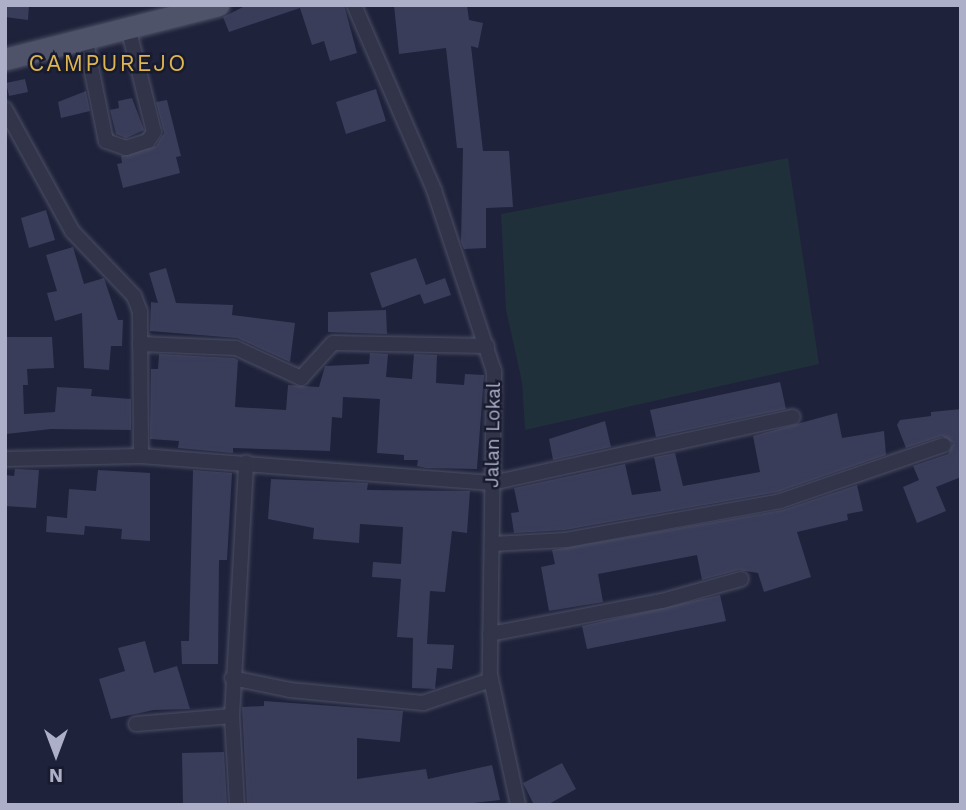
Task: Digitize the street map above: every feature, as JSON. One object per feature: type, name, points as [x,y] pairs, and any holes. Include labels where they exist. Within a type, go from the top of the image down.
[{"type":"main road","points":[[5,59],[129,31],[178,11],[218,5]]},
{"type":"street","name":"Jalan Lokal","points":[[354,5],[434,190],[494,371],[497,419],[492,483],[491,680],[518,805]]},
{"type":"street","points":[[86,42],[106,142],[125,148],[148,142],[154,132],[129,31]]},
{"type":"street","points":[[5,109],[72,231],[134,296],[141,344],[141,456]]},
{"type":"street","points":[[141,344],[236,348],[302,378],[333,343],[487,346]]},
{"type":"street","points":[[5,459],[141,456],[492,483],[793,417]]},
{"type":"street","points":[[493,544],[566,540],[780,502],[944,445]]},
{"type":"street","points":[[237,805],[232,678],[246,462]]},
{"type":"street","points":[[490,634],[662,601],[741,579]]},
{"type":"street","points":[[232,678],[290,690],[423,703],[491,680]]},
{"type":"street","points":[[136,724],[232,716]]},
{"type":"shaded area","points":[[788,158],[819,364],[525,430],[522,382],[506,310],[501,214]]},
{"type":"building","points":[[5,5],[29,5],[28,20],[5,17]]},
{"type":"building","points":[[247,5],[344,5],[357,53],[330,61],[324,41],[312,45],[300,8],[229,32],[223,17]]},
{"type":"building","points":[[394,5],[467,5],[469,20],[483,23],[478,48],[471,46],[483,151],[509,151],[513,207],[486,208],[486,248],[464,249],[461,242],[463,148],[457,148],[446,48],[399,54]]},
{"type":"building","points":[[25,79],[28,92],[9,96],[6,83]]},
{"type":"building","points":[[376,89],[386,121],[346,134],[336,102]]},
{"type":"building","points":[[86,91],[90,111],[61,118],[58,102]]},
{"type":"building","points":[[132,98],[144,130],[126,138],[116,134],[110,110],[119,108],[118,101]]},
{"type":"building","points":[[167,100],[181,156],[176,157],[180,173],[123,188],[117,164],[122,163],[121,156],[156,146],[164,133],[156,102]]},
{"type":"building","points":[[46,210],[55,240],[29,248],[21,218]]},
{"type":"building","points":[[73,247],[84,284],[104,278],[118,320],[123,320],[122,346],[111,346],[109,370],[84,368],[82,313],[55,321],[47,293],[57,291],[46,255]]},
{"type":"building","points":[[416,258],[426,285],[445,278],[451,295],[424,304],[420,294],[382,308],[370,273]]},
{"type":"building","points":[[166,268],[176,303],[233,305],[232,315],[295,323],[290,362],[237,338],[150,331],[151,302],[158,303],[149,273]]},
{"type":"building","points":[[386,310],[387,334],[328,332],[328,312]]},
{"type":"building","points":[[5,337],[52,337],[54,368],[27,369],[28,385],[23,385],[24,414],[55,412],[57,387],[92,389],[91,396],[131,399],[131,430],[51,429],[6,434]]},
{"type":"building","points":[[370,353],[388,354],[386,377],[412,379],[414,354],[437,355],[436,383],[464,385],[465,374],[484,375],[477,469],[426,468],[417,466],[418,460],[404,460],[404,455],[377,453],[380,399],[343,397],[342,418],[332,417],[330,451],[233,448],[233,453],[178,448],[179,441],[150,439],[151,369],[158,369],[159,354],[234,358],[238,360],[235,407],[286,410],[288,385],[319,387],[325,366],[369,364]]},
{"type":"building","points":[[780,382],[786,409],[656,437],[650,410]]},
{"type":"building","points":[[961,409],[961,477],[936,487],[946,511],[917,523],[903,487],[919,480],[913,466],[948,454],[953,443],[942,436],[906,448],[897,425],[900,420],[931,416],[931,412]]},
{"type":"building","points":[[837,413],[842,438],[884,431],[886,455],[778,492],[565,530],[514,533],[511,513],[519,512],[514,488],[625,464],[632,495],[661,491],[654,457],[675,453],[683,486],[760,472],[753,436]]},
{"type":"building","points":[[605,421],[611,447],[553,460],[549,439]]},
{"type":"building","points":[[15,469],[39,470],[36,508],[5,506],[5,475],[14,476]]},
{"type":"building","points":[[98,470],[150,473],[150,541],[121,539],[122,529],[85,526],[84,535],[46,532],[47,516],[67,518],[69,489],[96,491]]},
{"type":"building","points":[[193,470],[232,473],[227,560],[219,560],[218,664],[182,664],[181,641],[189,641]]},
{"type":"building","points":[[271,479],[368,483],[367,490],[470,491],[467,533],[452,531],[445,592],[430,591],[427,644],[454,645],[452,669],[437,668],[435,689],[412,688],[413,638],[397,637],[401,579],[372,577],[373,562],[401,564],[403,527],[360,524],[359,543],[313,539],[314,528],[268,519]]},
{"type":"building","points":[[857,485],[863,511],[847,514],[848,520],[797,532],[811,577],[764,592],[758,573],[739,570],[702,580],[697,555],[598,574],[603,602],[549,611],[541,567],[555,564],[552,550],[782,510]]},
{"type":"building","points":[[720,595],[726,621],[587,649],[582,626]]},
{"type":"building","points":[[145,641],[154,673],[177,666],[190,709],[154,710],[111,719],[99,679],[125,671],[118,648]]},
{"type":"building","points":[[264,701],[403,711],[400,742],[357,738],[357,779],[426,769],[428,779],[492,765],[500,800],[456,805],[247,805],[242,707],[264,706]]},
{"type":"building","points":[[224,752],[227,804],[183,805],[182,753]]},
{"type":"building","points":[[562,763],[576,789],[547,805],[534,805],[523,783]]},
{"type":"district","name":"CAMPUREJO","points":[[108,64]]}]
